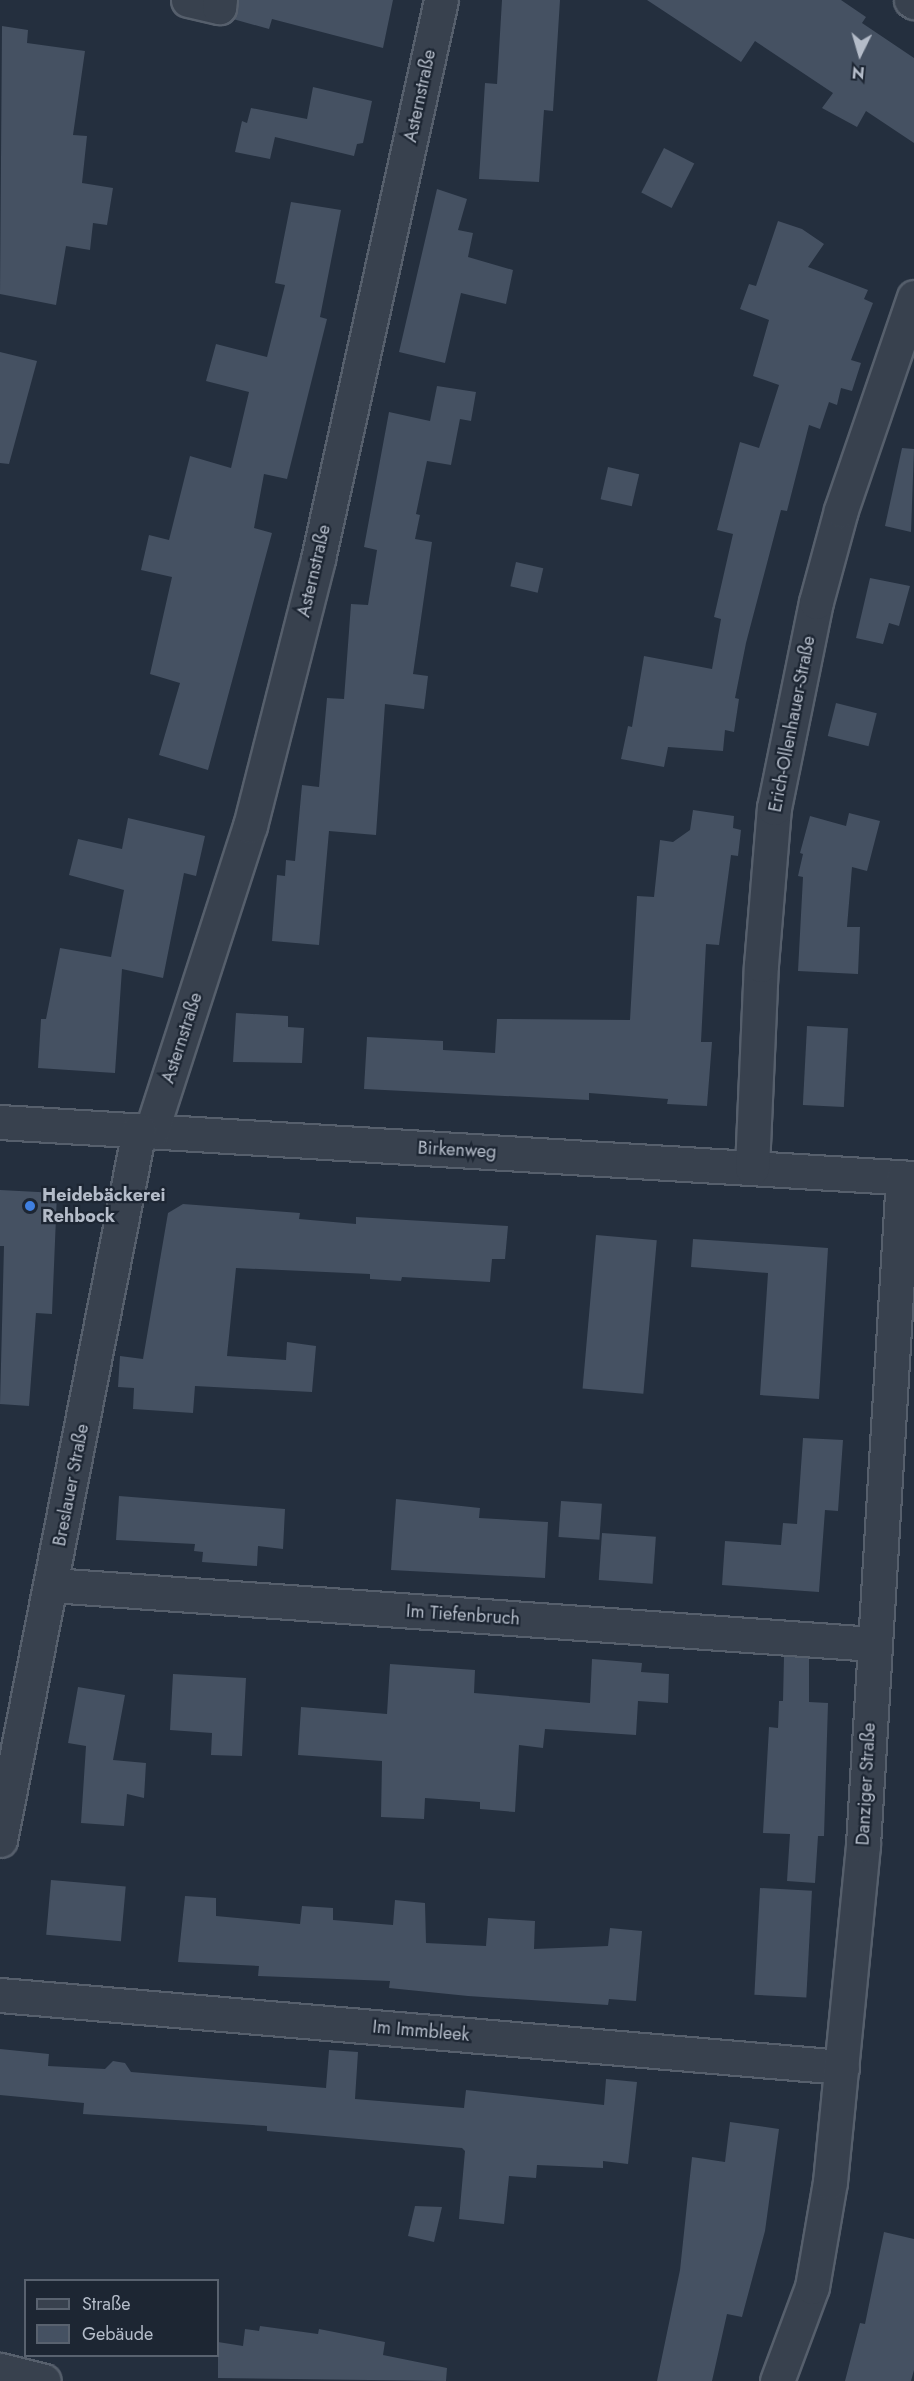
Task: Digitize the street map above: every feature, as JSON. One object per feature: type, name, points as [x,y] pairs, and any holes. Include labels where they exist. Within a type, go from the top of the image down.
[{"type":"street","points":[[188,0],[219,8],[220,0]]},
{"type":"street","name":"Asternstraße","points":[[145,1131],[250,826],[318,559],[441,0]]},
{"type":"street","name":"Erich-Ollenhauer-Straße","points":[[753,1168],[761,965],[777,797],[816,602],[841,510],[914,297]]},
{"type":"street","name":"Birkenweg","points":[[0,1122],[909,1178]]},
{"type":"street","name":"Breslauer Straße","points":[[0,1840],[145,1131]]},
{"type":"street","name":"Danziger Straße","points":[[777,2381],[812,2287],[822,2241],[842,2067],[862,1845],[874,1644],[909,1178]]},
{"type":"street","name":"Im Tiefenbruch","points":[[52,1585],[874,1644]]},
{"type":"street","name":"Im Immbleek","points":[[0,1995],[842,2067]]},
{"type":"street","points":[[0,2370],[44,2381]]},
{"type":"building","points":[[238,0],[393,0],[383,48],[272,19],[269,29],[233,19]]},
{"type":"building","points":[[502,0],[560,0],[553,111],[544,110],[539,182],[479,179],[485,83],[497,84]]},
{"type":"building","points":[[647,0],[841,0],[866,17],[862,23],[914,58],[914,143],[866,111],[857,127],[822,108],[833,93],[755,41],[741,62]]},
{"type":"building","points":[[2,26],[28,30],[27,43],[85,51],[73,135],[87,136],[82,183],[113,188],[107,225],[93,223],[90,250],[66,246],[56,305],[0,294]]},
{"type":"building","points":[[313,87],[372,101],[363,143],[357,144],[354,156],[275,137],[270,159],[235,152],[242,121],[247,123],[251,108],[307,119]]},
{"type":"building","points":[[664,148],[694,163],[672,208],[641,193]]},
{"type":"building","points":[[437,189],[467,199],[458,230],[473,233],[468,257],[513,270],[506,304],[461,293],[445,363],[399,352]]},
{"type":"building","points":[[291,202],[341,210],[320,317],[327,319],[287,479],[264,474],[254,528],[272,533],[208,770],[159,755],[180,683],[150,674],[172,577],[141,570],[149,535],[169,540],[190,456],[231,468],[249,392],[206,381],[216,344],[267,357],[285,285],[275,283]]},
{"type":"building","points":[[778,221],[802,229],[824,244],[808,267],[868,290],[864,299],[873,303],[851,360],[861,363],[852,391],[841,388],[837,405],[829,402],[820,429],[809,425],[787,511],[781,510],[746,643],[735,698],[739,699],[734,732],[725,730],[723,751],[668,747],[664,767],[621,759],[628,726],[632,727],[644,656],[712,669],[721,619],[714,617],[733,534],[717,530],[740,442],[759,448],[779,385],[753,376],[769,320],[740,309],[749,284],[756,286]]},
{"type":"building","points":[[0,352],[37,361],[9,464],[0,463]]},
{"type":"building","points":[[437,386],[476,392],[471,421],[460,419],[451,465],[427,461],[416,514],[420,515],[415,539],[432,542],[413,674],[428,676],[424,709],[385,704],[376,835],[329,831],[319,945],[272,941],[277,875],[285,876],[286,860],[295,861],[302,785],[319,787],[327,698],[344,699],[351,604],[368,605],[377,550],[364,547],[389,412],[430,421]]},
{"type":"building","points":[[902,448],[914,449],[911,532],[885,526]]},
{"type":"building","points":[[608,467],[639,474],[632,506],[601,499]]},
{"type":"building","points":[[516,562],[543,568],[538,593],[510,586]]},
{"type":"building","points":[[870,578],[910,586],[899,626],[889,623],[883,644],[856,638]]},
{"type":"building","points":[[836,703],[877,713],[869,746],[828,736]]},
{"type":"building","points":[[693,810],[734,816],[733,828],[741,830],[738,856],[731,855],[719,945],[706,944],[701,1042],[712,1042],[707,1106],[667,1104],[668,1099],[589,1093],[589,1100],[364,1089],[367,1037],[443,1041],[443,1050],[495,1053],[497,1019],[630,1020],[637,896],[654,897],[660,840],[673,842],[690,830]]},
{"type":"building","points":[[849,813],[880,821],[867,871],[852,867],[847,927],[860,927],[858,974],[798,971],[803,877],[798,876],[803,854],[800,853],[810,816],[846,826]]},
{"type":"building","points":[[128,818],[205,836],[196,876],[184,873],[163,978],[122,969],[115,1073],[38,1068],[41,1019],[46,1019],[60,948],[111,957],[124,890],[69,875],[78,839],[122,849]]},
{"type":"building","points":[[236,1013],[288,1016],[288,1027],[304,1028],[302,1063],[233,1062]]},
{"type":"building","points":[[807,1026],[848,1028],[844,1107],[803,1105]]},
{"type":"building","points":[[0,1190],[57,1193],[52,1314],[36,1313],[29,1406],[0,1404],[4,1246],[0,1246]]},
{"type":"building","points":[[183,1204],[300,1213],[299,1219],[356,1224],[356,1217],[508,1226],[505,1259],[492,1259],[490,1282],[402,1277],[401,1281],[370,1279],[370,1274],[236,1268],[227,1356],[286,1360],[287,1342],[316,1346],[312,1392],[195,1386],[193,1413],[133,1409],[134,1388],[118,1387],[120,1356],[143,1359],[168,1213]]},
{"type":"building","points":[[596,1235],[657,1240],[643,1394],[583,1388]]},
{"type":"building","points":[[693,1239],[828,1248],[819,1399],[760,1395],[768,1273],[691,1267]]},
{"type":"building","points":[[803,1438],[843,1440],[838,1511],[825,1510],[819,1592],[722,1585],[725,1541],[781,1545],[783,1523],[797,1524]]},
{"type":"building","points":[[119,1496],[285,1509],[283,1549],[258,1546],[257,1566],[202,1562],[203,1552],[194,1551],[195,1544],[116,1540]]},
{"type":"building","points":[[396,1499],[480,1508],[479,1518],[548,1522],[545,1578],[391,1570]]},
{"type":"building","points":[[561,1501],[602,1504],[599,1540],[558,1537]]},
{"type":"building","points":[[602,1533],[656,1537],[653,1584],[599,1580]]},
{"type":"building","points":[[784,1656],[809,1658],[809,1702],[828,1703],[824,1836],[818,1836],[815,1883],[787,1881],[790,1834],[763,1833],[769,1727],[778,1728],[779,1701],[783,1701]]},
{"type":"building","points":[[592,1659],[642,1663],[641,1672],[669,1674],[668,1703],[638,1701],[636,1735],[545,1729],[543,1748],[519,1745],[515,1812],[480,1809],[480,1802],[425,1798],[424,1819],[381,1817],[382,1761],[298,1755],[301,1707],[387,1714],[390,1664],[475,1670],[474,1693],[590,1703]]},
{"type":"building","points":[[173,1674],[246,1678],[242,1756],[211,1755],[212,1733],[170,1730]]},
{"type":"building","points":[[78,1687],[125,1695],[113,1760],[146,1763],[144,1798],[127,1794],[124,1826],[81,1823],[86,1746],[68,1743]]},
{"type":"building","points":[[51,1880],[126,1887],[121,1941],[46,1935]]},
{"type":"building","points":[[760,1888],[812,1891],[806,1998],[754,1995]]},
{"type":"building","points":[[185,1896],[216,1898],[216,1916],[300,1924],[302,1906],[333,1908],[333,1920],[393,1925],[395,1900],[425,1903],[426,1943],[486,1946],[488,1918],[535,1921],[534,1949],[608,1946],[610,1928],[642,1931],[636,2001],[609,1999],[608,2005],[468,1996],[389,1988],[390,1981],[258,1976],[259,1966],[178,1962]]},
{"type":"building","points":[[0,2049],[49,2054],[48,2066],[105,2069],[113,2061],[125,2063],[131,2072],[326,2088],[329,2050],[358,2052],[355,2099],[464,2108],[466,2090],[604,2105],[606,2079],[637,2082],[628,2164],[603,2161],[603,2168],[537,2165],[536,2178],[509,2176],[504,2224],[459,2219],[465,2151],[462,2148],[267,2131],[267,2126],[83,2114],[84,2103],[0,2095]]},
{"type":"building","points":[[730,2122],[779,2129],[765,2231],[742,2317],[727,2314],[712,2381],[657,2381],[680,2270],[692,2157],[725,2162]]},
{"type":"building","points":[[415,2206],[442,2207],[434,2242],[408,2236]]},
{"type":"building","points":[[884,2232],[914,2239],[914,2370],[911,2381],[845,2381],[860,2323],[865,2324]]},
{"type":"building","points":[[260,2326],[318,2334],[319,2329],[385,2342],[383,2355],[447,2368],[446,2381],[218,2378],[219,2342],[243,2346],[245,2329],[259,2331]]},
{"type":"place","name":"Heidebäckerei Rehbock","points":[[30,1206]]}]
